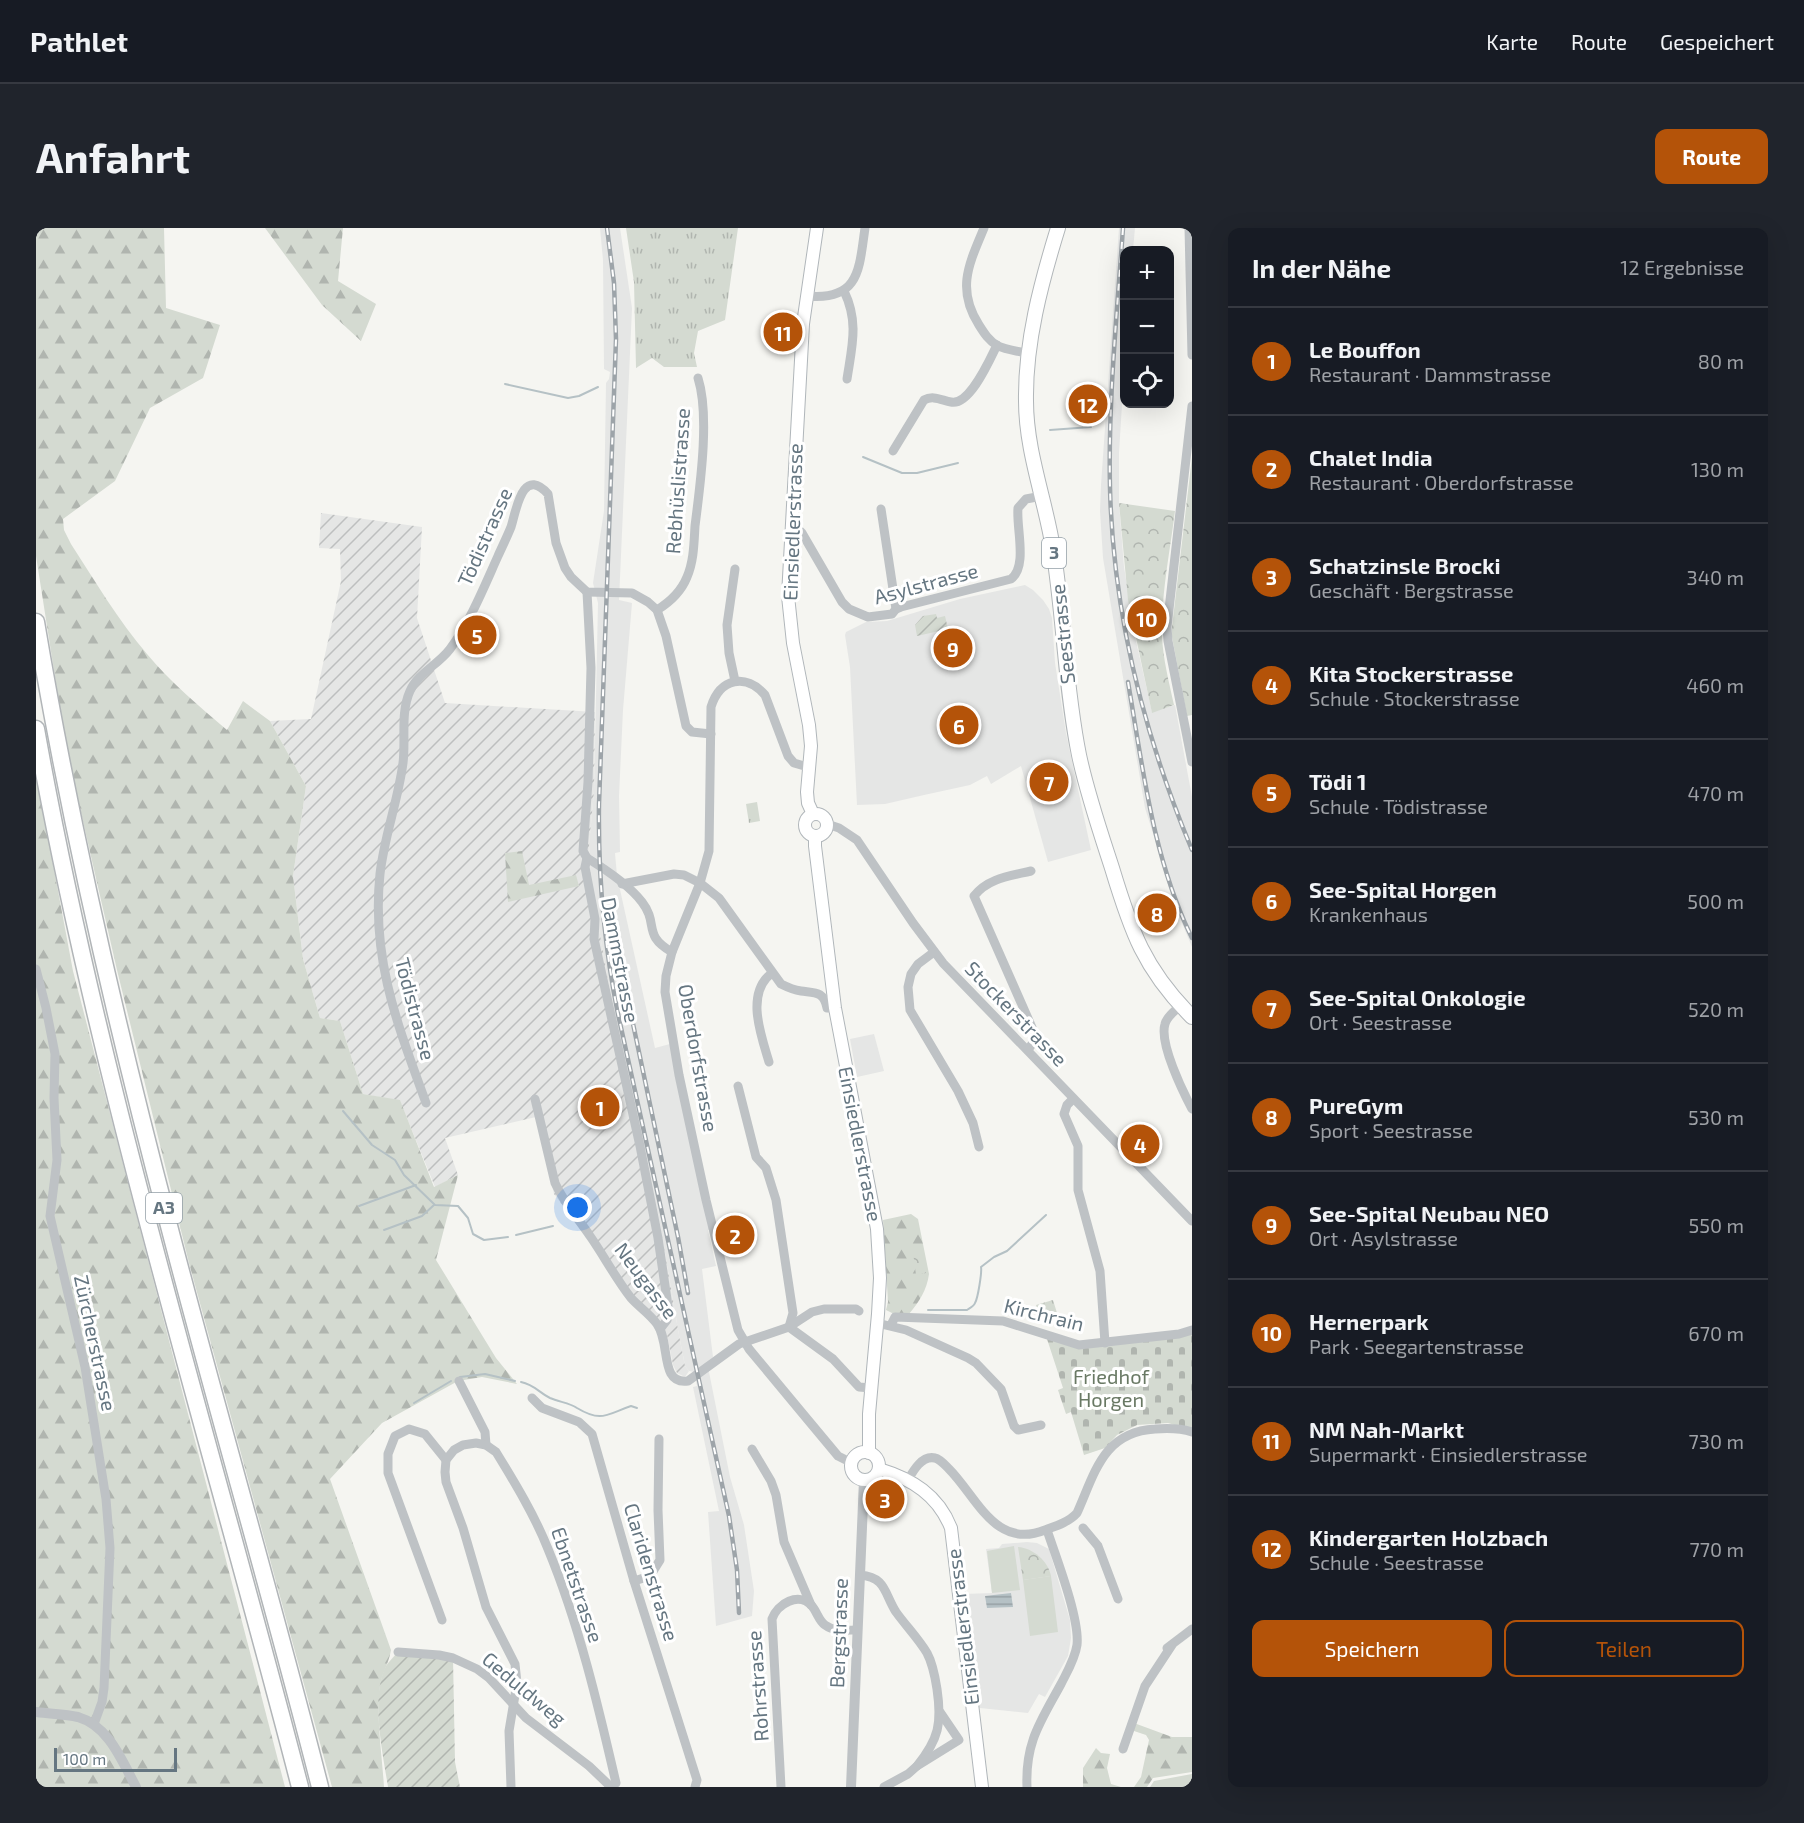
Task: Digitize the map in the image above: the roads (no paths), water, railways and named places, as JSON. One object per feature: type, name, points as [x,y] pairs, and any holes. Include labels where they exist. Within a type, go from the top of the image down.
[{"type":"highway","name":"A3","points":[[36,622],[72,817],[124,1051],[168,1225],[320,1787]]},
{"type":"highway","name":"A3","points":[[36,729],[69,897],[117,1105],[300,1787]]},
{"type":"main road","name":"Einsiedlerstrasse","points":[[813,814],[808,801],[808,767],[812,746],[793,643],[788,596],[801,349],[817,228]]},
{"type":"main road","name":"Seestrasse","points":[[1058,228],[1041,288],[1029,354],[1026,413],[1029,438],[1053,547],[1075,732],[1087,789],[1130,926],[1146,960],[1170,994],[1192,1017]]},
{"type":"main road","points":[[813,814],[820,815],[827,824],[824,833],[815,836],[809,834],[805,825],[807,818],[813,814]]},
{"type":"main road","name":"Einsiedlerstrasse","points":[[815,836],[821,905],[835,1008],[875,1218],[879,1278],[869,1414],[869,1453]]},
{"type":"main road","points":[[860,1453],[869,1453],[878,1461],[879,1469],[872,1479],[864,1480],[854,1474],[852,1463],[860,1453]]},
{"type":"main road","name":"Einsiedlerstrasse","points":[[879,1469],[908,1480],[926,1491],[946,1514],[951,1528],[982,1787]]},
{"type":"street","points":[[807,296],[827,297],[844,291],[856,275],[864,228]]},
{"type":"street","points":[[984,228],[968,266],[965,285],[967,301],[986,337],[997,345],[1029,354]]},
{"type":"street","points":[[1189,228],[1192,356]]},
{"type":"street","points":[[844,291],[853,315],[853,338],[847,379]]},
{"type":"street","points":[[893,451],[924,400],[931,398],[956,403],[965,397],[982,374],[997,345]]},
{"type":"street","name":"Rebhüslistrasse","points":[[657,610],[680,590],[691,564],[703,421],[701,388],[698,378]]},
{"type":"street","points":[[1192,406],[1167,627],[1192,762]]},
{"type":"street","name":"Tödistrasse","points":[[426,1103],[399,1032],[389,997],[383,966],[378,914],[380,873],[403,765],[406,705],[410,691],[420,676],[440,661],[457,638],[511,527],[519,496],[526,489],[533,486],[540,487],[548,494],[556,543],[565,568],[571,577],[587,591]]},
{"type":"street","name":"Asylstrasse","points":[[792,528],[797,528],[802,532],[842,602],[849,609],[868,617],[892,614],[896,609],[1015,577],[1020,564],[1018,508],[1026,499],[1042,496]]},
{"type":"street","points":[[881,509],[896,609]]},
{"type":"street","points":[[735,569],[727,625],[729,653],[735,681],[753,684],[760,689],[765,695],[788,756],[794,763],[808,767]]},
{"type":"street","points":[[587,591],[632,593],[657,610],[666,636],[686,726],[692,732],[711,734]]},
{"type":"street","name":"Dammstrasse","points":[[587,591],[591,662],[588,782],[583,851],[587,858],[585,867],[594,920],[594,939],[658,1238],[669,1313],[660,1329]]},
{"type":"street","name":"Oberdorfstrasse","points":[[735,681],[726,685],[713,698],[711,706],[709,851],[700,883],[672,952],[665,992],[679,1075],[706,1200],[731,1308],[744,1342],[838,1456],[852,1463]]},
{"type":"street","name":"Stockerstrasse","points":[[827,824],[839,828],[857,840],[934,952],[1192,1221]]},
{"type":"street","points":[[587,858],[642,901],[649,914],[654,937],[660,945],[672,952]]},
{"type":"street","points":[[1028,1050],[1034,1041],[1034,1032],[974,896],[982,886],[998,879],[1030,871]]},
{"type":"street","points":[[620,882],[674,874],[684,875],[700,883],[719,898],[781,984],[802,992],[814,991],[821,994],[826,1000],[827,1008],[835,1008]]},
{"type":"street","points":[[934,952],[918,964],[911,974],[908,987],[910,1010],[958,1091],[973,1123],[979,1147]]},
{"type":"street","name":"Zürcherstrasse","points":[[36,969],[55,1054],[54,1098],[57,1160],[50,1216],[85,1367],[108,1518],[110,1548],[105,1675],[102,1702],[94,1725]]},
{"type":"street","points":[[769,1062],[757,1016],[757,1004],[762,984],[772,973]]},
{"type":"street","points":[[1180,1006],[1167,1018],[1164,1029],[1175,1073],[1192,1109]]},
{"type":"street","points":[[738,1086],[756,1157],[766,1168],[776,1200],[793,1313],[789,1327]]},
{"type":"street","name":"Neugasse","points":[[535,1099],[555,1183],[560,1195],[588,1232],[629,1295],[660,1329],[672,1377],[680,1382],[692,1379],[733,1347],[744,1342]]},
{"type":"street","points":[[1073,1099],[1067,1105],[1065,1114],[1078,1146],[1078,1190],[1100,1271],[1106,1342]]},
{"type":"street","points":[[744,1342],[789,1327],[812,1312],[824,1309],[856,1309],[859,1311]]},
{"type":"street","name":"Kirchrain","points":[[891,1325],[895,1317],[1003,1321],[1080,1345],[1179,1334],[1192,1330]]},
{"type":"street","points":[[877,1323],[891,1325],[976,1363],[1001,1389],[1014,1426],[1018,1430],[1041,1425]]},
{"type":"street","points":[[789,1327],[833,1359],[859,1387],[871,1388]]},
{"type":"street","name":"Ebnetstrasse","points":[[459,1381],[485,1432],[486,1445],[496,1452],[549,1549],[576,1631],[615,1786]]},
{"type":"street","name":"Claridenstrasse","points":[[532,1398],[542,1408],[579,1422],[592,1434],[634,1581],[698,1780],[695,1787]]},
{"type":"street","points":[[908,1480],[917,1466],[932,1457],[936,1458],[956,1476],[983,1513],[1008,1531],[1026,1535],[1047,1530],[1071,1520],[1077,1513],[1105,1452],[1119,1440],[1129,1434],[1147,1430],[1167,1428],[1192,1432]]},
{"type":"street","points":[[442,1620],[388,1473],[388,1454],[395,1436],[409,1429],[425,1434],[446,1460]]},
{"type":"street","points":[[634,1581],[650,1576],[660,1560],[659,1439]]},
{"type":"street","points":[[486,1445],[476,1443],[454,1450],[446,1460],[446,1482],[466,1538],[486,1607],[515,1664],[517,1683],[508,1753],[511,1787]]},
{"type":"street","points":[[752,1449],[771,1481],[776,1495],[784,1542],[811,1605],[826,1626],[838,1630],[857,1630]]},
{"type":"street","name":"Bergstrasse","points":[[851,1787],[864,1480]]},
{"type":"street","points":[[1083,1528],[1098,1546],[1118,1599]]},
{"type":"street","points":[[1027,1787],[1027,1770],[1034,1733],[1071,1665],[1077,1645],[1076,1625],[1047,1530]]},
{"type":"street","points":[[860,1575],[869,1576],[882,1584],[897,1612],[928,1654],[935,1676],[940,1712],[934,1743],[917,1766]]},
{"type":"street","name":"Rohrstrasse","points":[[781,1787],[772,1619],[774,1612],[781,1604],[789,1601],[798,1600],[811,1605]]},
{"type":"street","points":[[1123,1749],[1144,1686],[1169,1647],[1192,1629]]},
{"type":"street","name":"Geduldweg","points":[[398,1652],[430,1653],[465,1662],[489,1678],[526,1718],[615,1786]]},
{"type":"street","points":[[36,1712],[70,1716],[94,1725],[109,1740],[136,1787]]},
{"type":"street","points":[[889,1785],[959,1740],[940,1712]]},
{"type":"waterway","points":[[505,384],[568,398],[579,396],[598,387]]},
{"type":"waterway","points":[[1050,430],[1091,427]]},
{"type":"waterway","points":[[863,457],[902,473],[917,473],[958,463]]},
{"type":"waterway","points":[[343,1111],[372,1145],[395,1160],[404,1175],[435,1205],[458,1206],[468,1218],[473,1234],[484,1240],[508,1237]]},
{"type":"waterway","points":[[359,1206],[416,1185]]},
{"type":"waterway","points":[[384,1230],[422,1216],[434,1205]]},
{"type":"waterway","points":[[928,1310],[967,1310],[972,1307],[977,1296],[981,1267],[1007,1251],[1046,1215]]},
{"type":"waterway","points":[[516,1235],[553,1226]]},
{"type":"waterway","points":[[460,1377],[485,1374],[515,1381]]},
{"type":"waterway","points":[[414,1403],[451,1381]]},
{"type":"waterway","points":[[521,1382],[550,1398],[593,1415],[604,1416],[631,1406],[637,1408]]},
{"type":"railway","points":[[607,228],[614,283],[616,339],[599,804],[603,910],[618,1014],[729,1516],[737,1570],[739,1613]]},
{"type":"railway","points":[[1123,228],[1110,423],[1112,535],[1117,581],[1134,673],[1146,718],[1159,762],[1192,850]]},
{"type":"railway","points":[[1128,682],[1151,813],[1168,877],[1192,938]]},
{"type":"railway","points":[[613,929],[688,1293]]},
{"type":"place","name":"NM Nah-Markt","points":[[783,332]]},
{"type":"place","name":"Kindergarten Holzbach","points":[[1088,404]]},
{"type":"place","name":"Hernerpark","points":[[1147,618]]},
{"type":"place","name":"Tödi 1","points":[[477,635]]},
{"type":"place","name":"See-Spital Neubau NEO","points":[[953,648]]},
{"type":"place","name":"See-Spital Horgen","points":[[959,725]]},
{"type":"place","name":"See-Spital Onkologie","points":[[1049,782]]},
{"type":"place","name":"PureGym","points":[[1157,913]]},
{"type":"place","name":"Le Bouffon","points":[[600,1107]]},
{"type":"place","name":"Kita Stockerstrasse","points":[[1140,1144]]},
{"type":"place","name":"Chalet India","points":[[735,1235]]},
{"type":"place","name":"Schatzinsle Brocki","points":[[885,1499]]},
{"type":"park label","name":"Friedhof Horgen","points":[[1111,1388]]}]
